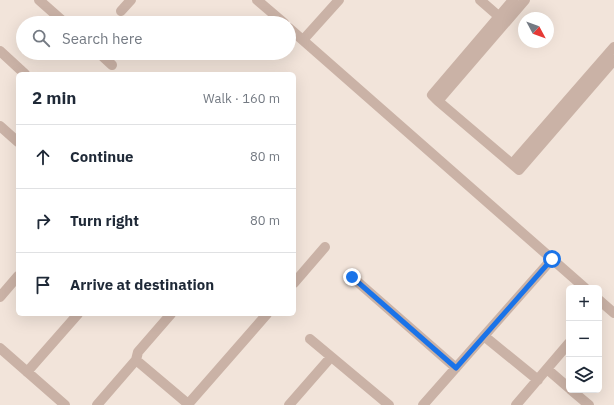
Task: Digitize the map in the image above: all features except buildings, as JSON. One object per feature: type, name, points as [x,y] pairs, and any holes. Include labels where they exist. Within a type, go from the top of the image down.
[{"type":"street","points":[[40,0],[57,16]]},
{"type":"street","points":[[121,11],[130,0]]},
{"type":"street","points":[[257,0],[276,16]]},
{"type":"street","points":[[303,40],[339,0]]},
{"type":"street","points":[[480,0],[502,19]]},
{"type":"street","points":[[502,19],[513,0]]},
{"type":"street","points":[[525,0],[502,19],[432,95],[518,170],[614,60]]},
{"type":"street","points":[[296,34],[582,285]]},
{"type":"street","points":[[512,164],[614,47]]},
{"type":"street","points":[[0,51],[23,72]]},
{"type":"street","points":[[107,60],[112,65]]},
{"type":"street","points":[[0,126],[16,140]]},
{"type":"street","points":[[296,281],[324,247]]},
{"type":"street","points":[[424,405],[552,259]]},
{"type":"street","points":[[352,277],[456,368]]},
{"type":"street","points":[[0,297],[16,278]]},
{"type":"street","points":[[602,305],[614,313]]},
{"type":"street","points":[[27,372],[76,316]]},
{"type":"street","points":[[97,405],[136,360],[138,352],[169,316]]},
{"type":"street","points":[[136,360],[186,403],[190,402],[263,316]]},
{"type":"street","points":[[484,336],[538,380]]},
{"type":"street","points":[[310,339],[389,405]]},
{"type":"street","points":[[516,405],[566,347]]},
{"type":"street","points":[[0,348],[65,405]]},
{"type":"street","points":[[289,405],[331,357]]},
{"type":"street","points":[[547,369],[566,385]]},
{"type":"street","points":[[575,393],[589,405]]},
{"type":"route","points":[[352,277],[456,368],[552,259]]}]
